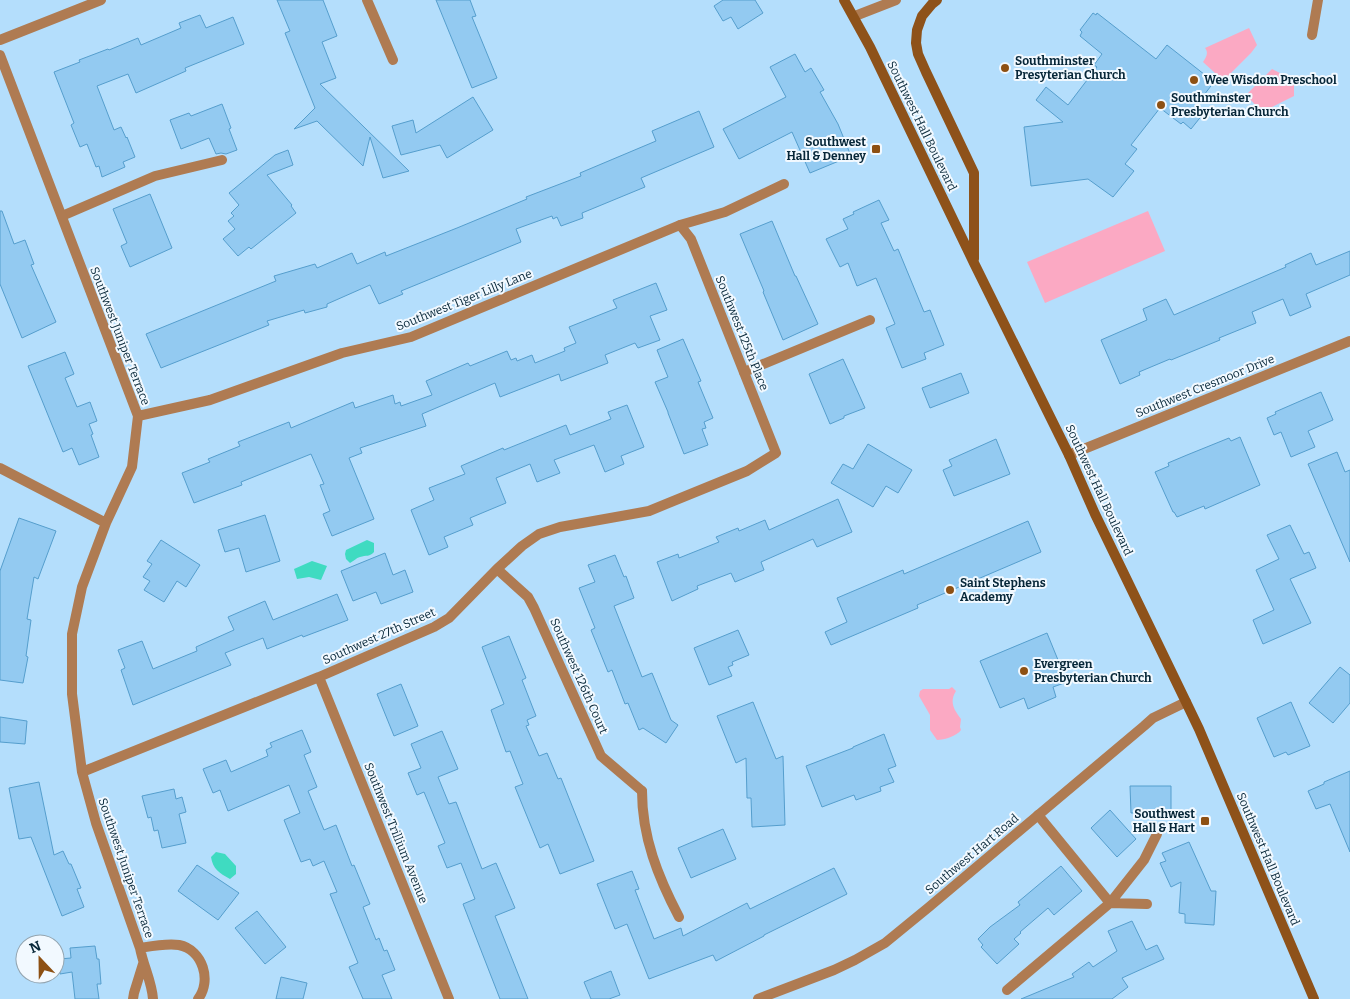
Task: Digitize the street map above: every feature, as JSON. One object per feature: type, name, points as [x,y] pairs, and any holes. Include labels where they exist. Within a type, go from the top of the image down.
[{"type":"main road","name":"Southwest Hall Boulevard","points":[[844,0],[870,47],[1199,729],[1314,999]]},
{"type":"main road","points":[[937,0],[922,16],[917,30],[916,42],[918,54],[974,174],[974,263]]},
{"type":"street","points":[[0,40],[101,0]]},
{"type":"street","points":[[367,0],[393,60]]},
{"type":"street","points":[[854,16],[896,0]]},
{"type":"street","points":[[1312,35],[1318,0]]},
{"type":"street","name":"Southwest Juniper Terrace","points":[[0,55],[138,416],[132,467],[106,523],[82,587],[72,634],[72,694],[82,772],[96,823],[140,948],[143,964],[152,989],[153,999]]},
{"type":"street","points":[[62,216],[155,176],[222,160]]},
{"type":"street","name":"Southwest Tiger Lilly Lane","points":[[138,416],[210,400],[342,353],[411,337],[680,225],[725,212],[784,184]]},
{"type":"street","name":"Southwest 125th Place","points":[[680,225],[692,239],[776,453]]},
{"type":"street","points":[[744,372],[870,320]]},
{"type":"street","name":"Southwest Cresmoor Drive","points":[[1068,455],[1350,342]]},
{"type":"street","name":"Southwest 27th Street","points":[[82,772],[320,677],[434,627],[449,618],[497,569],[522,546],[539,534],[560,527],[649,511],[746,471],[776,453]]},
{"type":"street","points":[[0,468],[106,523]]},
{"type":"street","name":"Southwest 126th Court","points":[[497,569],[528,597],[601,756],[642,791],[644,824],[650,846],[667,895],[679,917]]},
{"type":"street","name":"Southwest Trillium Avenue","points":[[320,677],[449,999]]},
{"type":"street","name":"Southwest Hart Road","points":[[758,999],[834,970],[885,942],[944,895],[1153,718],[1186,702]]},
{"type":"street","points":[[1038,815],[1110,903],[1147,904]]},
{"type":"street","points":[[1007,990],[1110,903],[1144,860],[1157,834]]},
{"type":"street","name":"Southwest Juniper Terrace","points":[[140,948],[177,944],[194,952],[206,974],[205,985],[198,999]]},
{"type":"street","name":"Southwest Juniper Terrace","points":[[134,999],[143,964]]},
{"type":"shaded area","points":[[1249,28],[1257,45],[1228,76],[1224,78],[1215,73],[1203,62],[1207,53],[1205,48]]},
{"type":"shaded area","points":[[1272,69],[1294,80],[1294,96],[1262,112],[1246,95]]},
{"type":"shaded area","points":[[1148,211],[1165,251],[1045,303],[1027,262]]},
{"type":"shaded area","points":[[367,540],[374,543],[374,552],[359,557],[350,563],[346,559],[346,550]]},
{"type":"shaded area","points":[[312,561],[327,566],[321,580],[309,577],[297,579],[294,569]]},
{"type":"shaded area","points":[[952,687],[956,691],[953,702],[954,709],[961,719],[961,730],[950,737],[937,740],[930,730],[930,715],[919,696],[920,691],[923,689],[949,689]]},
{"type":"shaded area","points":[[216,852],[225,854],[236,866],[236,874],[230,879],[220,873],[213,865],[211,857]]},
{"type":"building","points":[[277,0],[323,0],[337,36],[322,42],[336,78],[320,84],[409,171],[383,178],[370,137],[363,166],[317,121],[294,129],[315,108],[285,33],[290,31]]},
{"type":"building","points":[[436,0],[470,0],[476,16],[472,17],[497,78],[472,88]]},
{"type":"building","points":[[723,0],[755,0],[763,13],[738,29],[731,17],[723,21],[714,6]]},
{"type":"building","name":"Southminster Presbyterian Church","points":[[1093,13],[1096,15],[1097,13],[1156,59],[1167,45],[1214,82],[1194,108],[1203,114],[1191,129],[1160,108],[1131,145],[1137,149],[1125,164],[1134,171],[1113,197],[1088,179],[1031,186],[1024,127],[1063,122],[1036,100],[1046,87],[1068,105],[1097,67],[1094,65],[1102,54],[1080,36],[1082,32],[1080,30]]},
{"type":"building","points":[[200,15],[206,28],[233,17],[244,44],[185,68],[186,71],[136,93],[128,74],[97,86],[114,130],[121,127],[135,157],[123,162],[125,167],[102,177],[99,166],[96,167],[87,144],[80,147],[71,125],[74,123],[54,72],[80,62],[79,60],[138,38],[141,45],[181,28],[179,23]]},
{"type":"building","points":[[795,54],[805,72],[811,68],[824,90],[820,92],[838,124],[851,156],[810,173],[792,132],[739,159],[723,129],[786,97],[770,67]]},
{"type":"building","points":[[473,97],[493,130],[447,158],[440,145],[401,155],[392,126],[413,120],[416,133]]},
{"type":"building","points":[[222,104],[237,150],[226,154],[216,154],[209,138],[181,149],[170,120],[189,113],[191,116]]},
{"type":"building","points":[[699,111],[714,147],[641,178],[645,187],[582,213],[583,218],[561,226],[557,217],[553,219],[552,216],[516,229],[521,242],[401,291],[403,294],[379,304],[370,285],[327,304],[327,307],[305,313],[304,310],[267,321],[269,325],[161,368],[146,334],[276,281],[274,276],[315,264],[317,268],[352,253],[357,264],[385,252],[386,256],[457,228],[527,199],[526,197],[581,176],[580,173],[656,141],[652,131]]},
{"type":"building","points":[[288,150],[293,165],[267,175],[292,205],[296,213],[251,249],[249,247],[238,256],[223,239],[235,229],[228,221],[234,216],[231,213],[239,205],[229,193],[275,155]]},
{"type":"building","points":[[150,194],[172,248],[130,267],[121,246],[127,243],[113,209]]},
{"type":"building","points":[[879,200],[889,220],[881,223],[894,251],[898,249],[924,312],[930,310],[944,345],[924,353],[926,359],[902,368],[886,328],[895,324],[876,278],[857,286],[848,263],[840,267],[826,239],[848,229],[843,219],[854,214],[853,212]]},
{"type":"building","points":[[0,211],[2,211],[14,244],[25,240],[34,264],[31,265],[56,322],[22,338],[0,284]]},
{"type":"building","points":[[772,221],[818,324],[783,340],[740,234]]},
{"type":"building","points":[[1350,251],[1350,275],[1306,294],[1311,307],[1290,316],[1283,299],[1252,312],[1256,323],[1219,338],[1220,340],[1139,372],[1140,375],[1120,384],[1101,340],[1147,320],[1143,309],[1166,299],[1174,315],[1286,267],[1285,265],[1311,253],[1316,265]]},
{"type":"building","points":[[656,283],[667,310],[650,316],[660,340],[638,348],[635,343],[605,355],[608,363],[561,381],[559,374],[500,397],[495,383],[422,414],[426,426],[360,448],[362,453],[349,458],[374,519],[332,536],[323,514],[330,511],[320,485],[324,484],[311,454],[241,482],[242,485],[194,503],[182,473],[210,462],[208,459],[240,446],[238,442],[289,422],[291,428],[353,402],[355,408],[393,395],[395,404],[400,402],[401,406],[432,395],[426,381],[468,363],[470,366],[507,351],[511,360],[516,358],[517,361],[532,355],[535,363],[565,351],[564,348],[576,343],[569,327],[617,308],[613,300]]},
{"type":"building","points":[[683,339],[701,381],[698,382],[713,418],[704,422],[706,428],[702,429],[708,445],[684,454],[655,382],[668,377],[657,350]]},
{"type":"building","points":[[65,352],[74,374],[65,378],[77,407],[90,402],[97,421],[89,424],[99,457],[79,465],[72,448],[63,452],[28,366]]},
{"type":"building","points":[[843,359],[865,408],[830,424],[809,374]]},
{"type":"building","points":[[961,373],[969,393],[930,408],[922,388]]},
{"type":"building","points":[[1321,392],[1333,420],[1308,431],[1315,447],[1291,457],[1281,432],[1274,435],[1267,418],[1276,414],[1275,412]]},
{"type":"building","points":[[627,405],[644,447],[621,456],[624,464],[605,472],[594,445],[554,460],[560,473],[537,482],[530,464],[496,478],[506,503],[470,518],[473,525],[444,537],[448,547],[429,555],[411,510],[434,500],[429,488],[465,474],[461,466],[503,448],[504,450],[566,425],[570,435],[611,419],[608,412]]},
{"type":"building","points":[[1240,437],[1260,485],[1205,509],[1204,506],[1177,517],[1155,472],[1169,466],[1168,463],[1187,455],[1229,438],[1231,441]]},
{"type":"building","points":[[996,439],[1010,474],[954,496],[943,470],[952,466],[949,460]]},
{"type":"building","points":[[868,444],[912,470],[898,493],[886,486],[873,507],[831,483],[843,464],[853,469]]},
{"type":"building","points":[[1337,452],[1345,472],[1350,470],[1350,562],[1308,464]]},
{"type":"building","points":[[838,499],[852,532],[817,547],[813,539],[761,562],[764,570],[735,582],[731,573],[697,586],[698,589],[672,601],[657,562],[678,554],[679,558],[719,542],[716,537],[738,528],[739,531],[765,520],[769,530]]},
{"type":"building","points":[[265,515],[280,561],[246,572],[239,548],[225,552],[218,530]]},
{"type":"building","points":[[19,518],[56,531],[38,579],[34,577],[27,619],[31,620],[26,656],[28,657],[23,683],[0,680],[0,571]]},
{"type":"building","points":[[1028,521],[1041,552],[917,605],[918,608],[831,645],[825,632],[847,622],[837,598],[903,570],[904,574]]},
{"type":"building","points":[[1290,525],[1304,554],[1309,552],[1316,568],[1290,579],[1311,623],[1263,644],[1253,620],[1274,610],[1256,570],[1279,559],[1267,535]]},
{"type":"building","points":[[161,540],[200,565],[186,587],[177,581],[164,602],[144,590],[150,581],[143,577],[152,564],[147,561]]},
{"type":"building","points":[[385,553],[393,575],[405,570],[413,592],[381,604],[376,592],[353,601],[341,571]]},
{"type":"building","points":[[615,555],[624,577],[626,576],[634,598],[614,606],[642,677],[652,673],[671,720],[678,725],[666,743],[643,728],[639,730],[628,703],[625,704],[612,670],[608,672],[591,630],[595,628],[579,588],[595,582],[588,565]]},
{"type":"building","points":[[337,594],[348,620],[267,649],[263,638],[225,653],[231,665],[133,705],[121,670],[125,668],[118,650],[142,641],[153,669],[197,651],[196,647],[234,630],[228,617],[265,601],[273,620]]},
{"type":"building","points":[[738,630],[749,655],[732,662],[733,665],[728,667],[732,676],[709,685],[694,648]]},
{"type":"building","name":"Evergreen Presbyterian Church","points":[[1047,633],[1067,682],[1053,687],[1056,697],[1028,709],[1024,698],[1000,708],[980,661]]},
{"type":"building","points":[[509,636],[526,678],[522,680],[536,716],[527,720],[529,725],[526,726],[539,756],[547,753],[558,779],[561,778],[594,861],[560,874],[548,844],[540,848],[515,787],[523,784],[510,751],[506,752],[491,710],[504,704],[482,647]]},
{"type":"building","points":[[1340,667],[1350,675],[1350,703],[1333,723],[1309,703]]},
{"type":"building","points":[[401,684],[418,726],[394,736],[377,694]]},
{"type":"building","points":[[753,702],[776,759],[783,756],[785,825],[752,827],[751,798],[747,798],[746,758],[736,763],[717,716]]},
{"type":"building","points":[[1291,702],[1310,746],[1288,755],[1286,752],[1274,757],[1257,718]]},
{"type":"building","points":[[0,717],[27,721],[25,744],[0,742]]},
{"type":"building","points":[[302,730],[311,752],[304,755],[317,787],[308,791],[324,830],[336,825],[352,866],[354,865],[370,904],[363,907],[376,940],[379,938],[384,951],[387,950],[395,970],[382,975],[392,999],[363,999],[349,967],[358,963],[330,894],[337,892],[324,861],[313,866],[310,859],[301,862],[284,820],[300,813],[289,785],[228,811],[220,790],[213,793],[203,769],[226,760],[231,772],[268,756],[266,750],[272,747],[270,743]]},
{"type":"building","points":[[442,731],[458,769],[438,777],[449,804],[456,802],[482,869],[496,863],[515,908],[495,916],[528,999],[500,999],[463,904],[475,899],[461,863],[447,868],[438,846],[445,843],[424,792],[417,795],[408,773],[421,768],[411,744]]},
{"type":"building","points":[[884,734],[896,766],[888,769],[894,782],[880,787],[881,791],[856,800],[854,795],[822,807],[806,766]]},
{"type":"building","points":[[1350,771],[1350,852],[1330,804],[1316,809],[1308,791]]},
{"type":"building","points":[[39,782],[54,855],[63,851],[69,864],[71,864],[81,888],[77,889],[84,907],[62,916],[31,837],[19,839],[9,788]]},
{"type":"building","points":[[1130,786],[1171,786],[1171,812],[1131,813]]},
{"type":"building","points":[[174,789],[176,799],[182,797],[186,812],[179,814],[186,843],[162,848],[158,830],[154,831],[151,817],[148,818],[142,796]]},
{"type":"building","points":[[1110,810],[1136,839],[1117,857],[1091,828]]},
{"type":"building","points":[[723,829],[736,859],[691,878],[678,848]]},
{"type":"building","points":[[1189,842],[1211,891],[1216,891],[1214,925],[1185,923],[1185,914],[1179,913],[1181,882],[1171,887],[1160,863],[1166,861],[1162,853]]},
{"type":"building","points":[[197,865],[239,893],[218,920],[178,891]]},
{"type":"building","points":[[1061,866],[1082,891],[1054,915],[1048,908],[1020,932],[1014,939],[1019,944],[997,964],[981,947],[983,945],[978,939],[990,927],[1020,905],[1018,902]]},
{"type":"building","points":[[834,868],[847,894],[716,961],[713,955],[649,979],[627,924],[615,929],[597,884],[632,871],[639,889],[635,890],[654,939],[681,928],[683,936],[747,903],[750,909]]},
{"type":"building","points":[[257,911],[286,947],[265,964],[235,928]]},
{"type":"building","points":[[1132,921],[1146,950],[1157,945],[1164,959],[1122,978],[1128,987],[1112,999],[1021,999],[1074,977],[1072,974],[1089,962],[1093,967],[1117,951],[1108,931]]},
{"type":"building","points":[[95,946],[97,959],[99,959],[101,984],[97,984],[99,999],[75,999],[72,972],[65,973],[65,958],[71,958],[70,948]]},
{"type":"building","points":[[611,971],[620,995],[609,999],[591,999],[584,982]]},
{"type":"building","points":[[281,977],[307,983],[303,999],[276,999]]},
{"type":"place","name":"Southminster Presyterian Church","points":[[1005,68]]},
{"type":"place","name":"Wee Wisdom Preschool","points":[[1194,80]]},
{"type":"place","name":"Southminster Presbyterian Church","points":[[1161,105]]},
{"type":"place","name":"Southwest Hall & Denney","points":[[876,149]]},
{"type":"place","name":"Saint Stephens Academy","points":[[950,590]]},
{"type":"place","name":"Evergreen Presbyterian Church","points":[[1024,671]]},
{"type":"place","name":"Southwest Hall & Hart","points":[[1205,821]]}]
